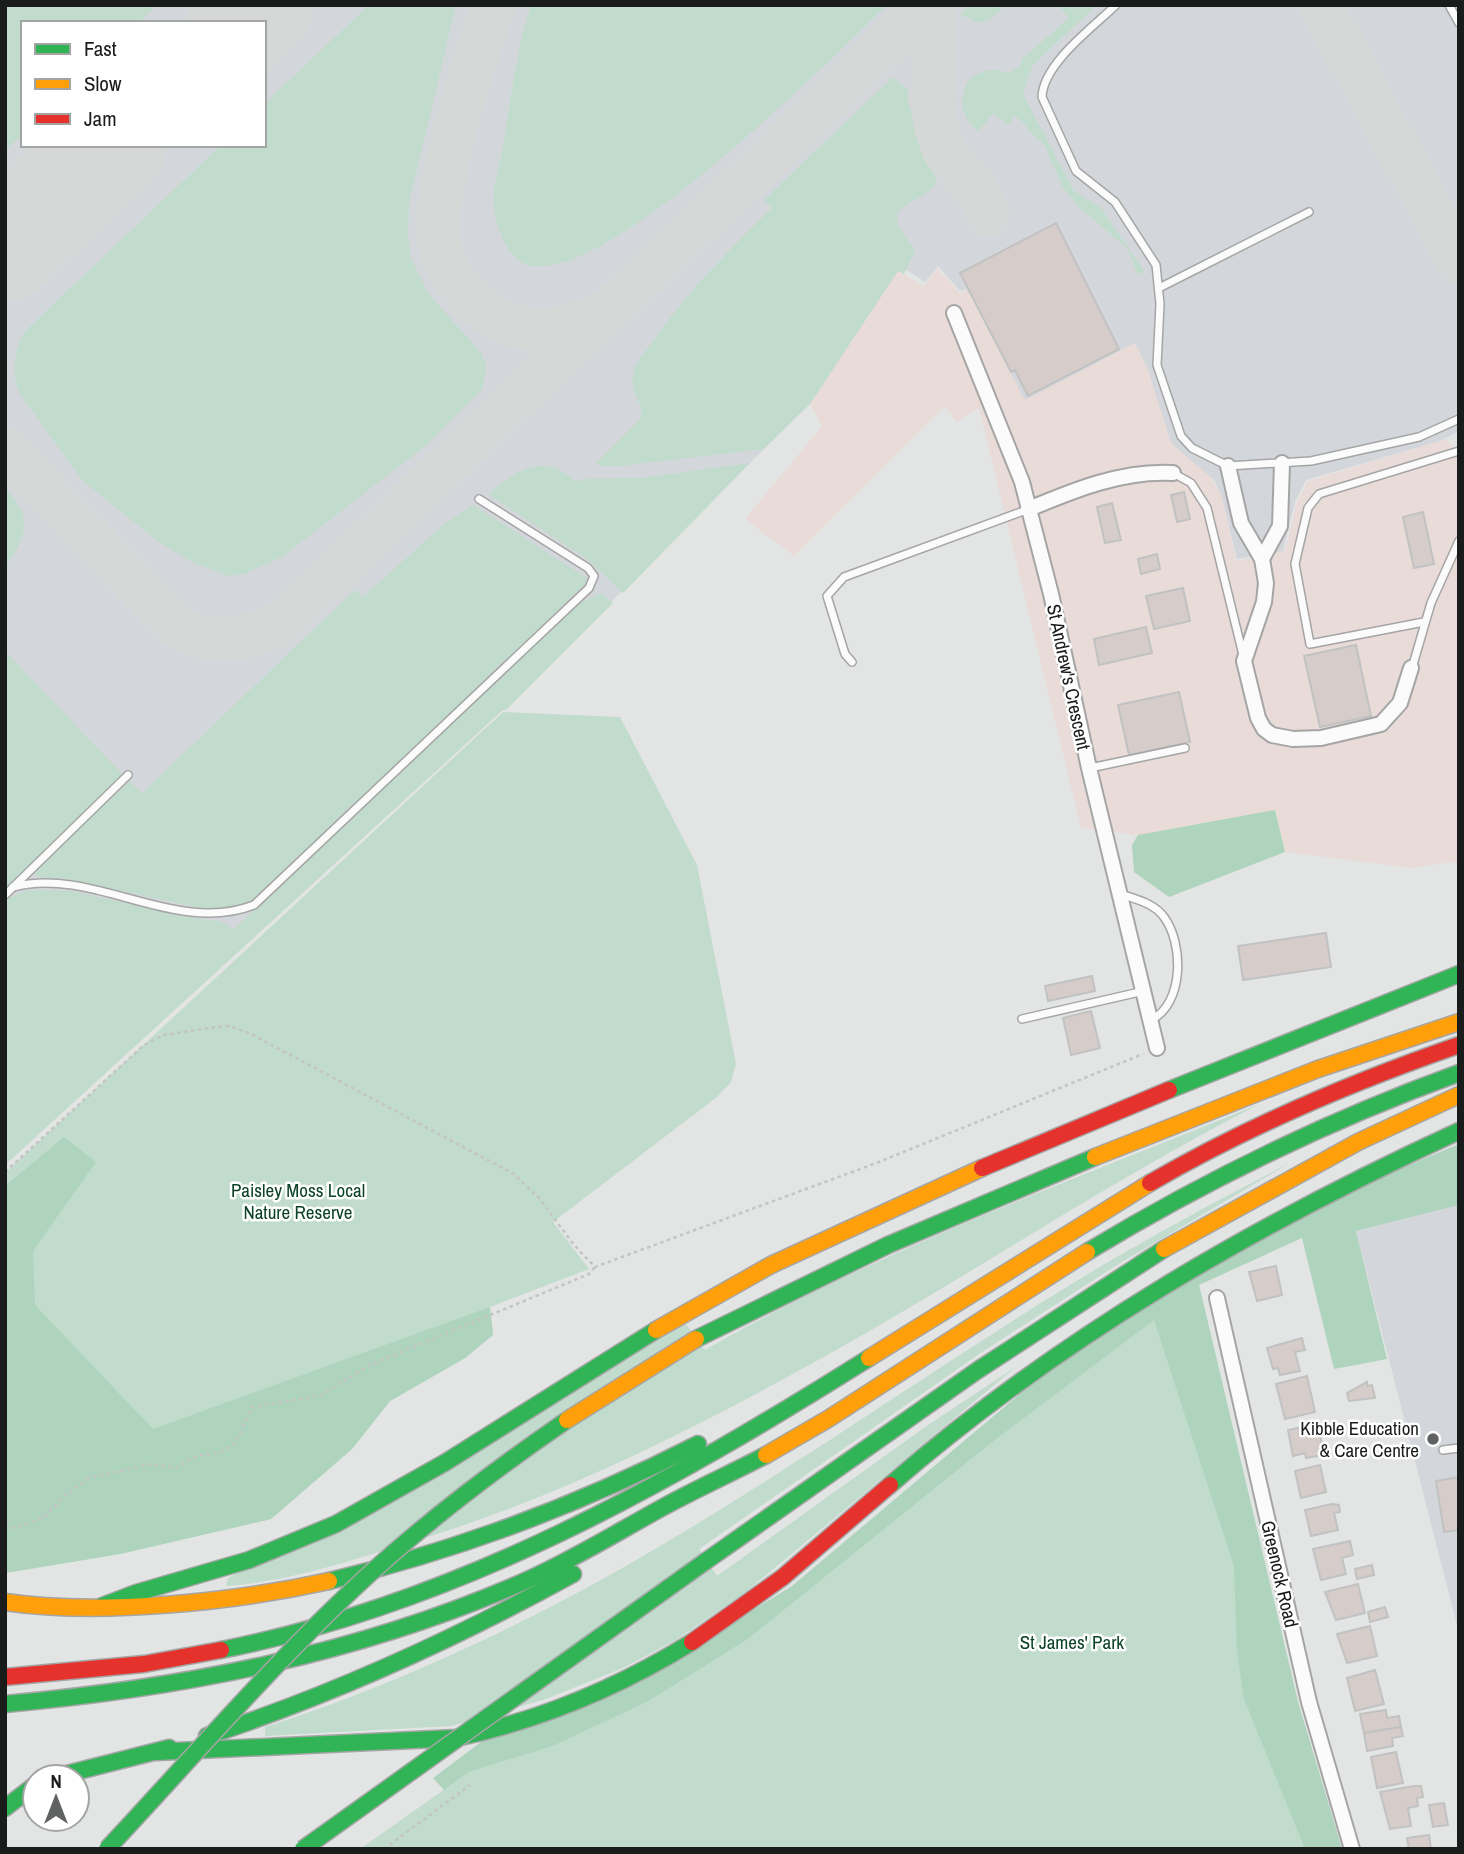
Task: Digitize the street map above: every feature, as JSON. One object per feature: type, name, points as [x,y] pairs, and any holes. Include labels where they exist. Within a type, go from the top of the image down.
[{"type":"highway","points":[[102,1606],[133,1591],[237,1564],[335,1525],[425,1474],[700,1304],[839,1233],[1157,1095],[1459,975]]},
{"type":"highway","points":[[107,1849],[264,1681],[373,1571],[529,1446],[626,1380],[696,1339],[806,1281],[901,1237],[1230,1102],[1459,1022]]},
{"type":"highway","points":[[5,1677],[163,1661],[259,1642],[416,1596],[480,1570],[606,1513],[698,1462],[810,1397],[1165,1174],[1317,1099],[1459,1045]]},
{"type":"highway","points":[[91,1768],[156,1752],[288,1709],[435,1646],[532,1597],[677,1515],[1058,1270],[1178,1199],[1351,1114],[1459,1073]]},
{"type":"highway","points":[[303,1849],[995,1357],[1297,1174],[1459,1095]]},
{"type":"highway","points":[[156,1752],[456,1738],[509,1727],[575,1706],[640,1673],[782,1578],[881,1491],[978,1413],[1129,1306],[1291,1212],[1459,1131]]},
{"type":"highway","points":[[5,1602],[102,1606],[215,1600],[313,1584],[413,1559],[526,1522],[692,1448],[996,1278]]},
{"type":"highway","points":[[5,1704],[132,1693],[238,1674],[344,1648],[524,1582],[802,1434]]},
{"type":"highway","points":[[5,1808],[21,1796]]},
{"type":"street","name":"St Andrew's Crescent","points":[[954,313],[1022,482],[1051,594],[1089,768],[1157,1048]]},
{"type":"street","points":[[1262,559],[1280,526],[1282,463]]},
{"type":"street","points":[[1228,466],[1241,523],[1262,559],[1266,583],[1264,602],[1244,661],[1258,719],[1264,729],[1272,735],[1293,739],[1321,738],[1381,724],[1400,703],[1411,668]]},
{"type":"street","points":[[1029,509],[1062,495],[1124,476],[1149,471],[1173,473]]},
{"type":"street","name":"Greenock Road","points":[[1217,1298],[1309,1702],[1352,1849]]},
{"type":"lane","points":[[1116,5],[1050,69],[1042,85],[1042,97],[1076,171],[1115,202],[1156,265],[1159,288],[1157,365],[1181,436],[1200,454],[1228,466],[1282,463],[1329,459],[1376,448],[1419,437],[1459,419]]},
{"type":"lane","points":[[1449,5],[1459,23]]},
{"type":"lane","points":[[1159,288],[1309,212]]},
{"type":"lane","points":[[1424,622],[1310,644],[1294,564],[1308,508],[1318,494],[1459,451]]},
{"type":"lane","points":[[1173,473],[1191,483],[1207,508],[1244,661]]},
{"type":"lane","points":[[13,887],[38,883],[72,886],[199,915],[228,914],[254,905],[589,588],[594,576],[588,568],[479,499]]},
{"type":"lane","points":[[852,663],[845,654],[827,596],[844,577],[1029,509]]},
{"type":"lane","points":[[1411,668],[1424,622],[1459,541]]},
{"type":"lane","points":[[1089,768],[1185,748]]},
{"type":"lane","points":[[5,895],[128,775]]},
{"type":"lane","points":[[1121,894],[1151,904],[1165,917],[1177,950],[1175,987],[1169,1006],[1163,1014],[1151,1020]]},
{"type":"lane","points":[[1022,1019],[1144,990]]},
{"type":"lane","points":[[1443,1450],[1459,1448]]},
{"type":"path","points":[[5,1172],[144,1045],[163,1035],[229,1026],[249,1033],[346,1083],[514,1174],[546,1205],[573,1245],[595,1267]]},
{"type":"path","points":[[5,1526],[16,1528],[44,1517],[66,1495],[89,1479],[152,1464],[176,1468],[197,1456],[221,1452],[235,1444],[253,1407],[319,1396],[370,1365],[589,1274],[595,1267],[879,1162],[1157,1048]]},
{"type":"path","points":[[384,1849],[470,1785]]},
{"type":"shaded area","points":[[5,5],[1459,5],[1459,431],[1440,441],[1306,480],[1295,502],[1283,551],[1237,559],[1222,497],[1214,480],[1171,443],[1148,370],[1135,343],[1025,400],[967,289],[960,291],[938,266],[925,282],[900,266],[764,449],[612,601],[5,1164]]},
{"type":"shaded area","points":[[937,269],[960,293],[969,289],[1135,343],[1148,371],[1222,497],[1236,561],[1285,551],[1297,502],[1308,481],[1446,439],[1459,457],[1459,861],[1412,868],[1285,852],[1275,811],[1138,835],[1081,828],[979,408],[957,422],[945,406],[794,556],[745,519],[822,426],[810,404],[898,270],[923,287]]},
{"type":"shaded area","name":"Kibble Education & Care Centre","points":[[1459,1205],[1459,1633],[1356,1231]]},
{"type":"green space","points":[[5,5],[157,5],[140,21],[21,21],[21,136],[5,150]]},
{"type":"green space","points":[[369,5],[456,5],[409,203],[408,237],[411,258],[428,293],[482,354],[486,366],[482,389],[424,447],[283,556],[244,574],[229,576],[194,563],[160,543],[83,481],[19,393],[14,370],[24,332],[219,147],[266,147],[266,102]]},
{"type":"green space","points":[[531,5],[887,5],[768,118],[661,207],[609,241],[564,262],[528,265],[514,256],[504,242],[493,202],[518,57]]},
{"type":"green space","points":[[969,5],[1006,5],[991,18],[978,23],[960,14]]},
{"type":"green space","points":[[1058,5],[1097,5],[1032,66],[1023,94],[1074,191],[1101,208],[1144,271],[1138,275],[1127,248],[1079,207],[1063,188],[1045,146],[1027,126],[1015,116],[1008,125],[994,113],[978,131],[964,113],[964,93],[970,78],[990,70],[1009,74],[1020,65],[1023,58],[1069,18]]},
{"type":"green space","points":[[893,77],[909,91],[908,103],[937,182],[928,192],[906,205],[897,214],[898,226],[915,251],[904,274],[898,271],[810,404],[764,449],[619,466],[602,466],[596,463],[641,418],[633,385],[634,372],[640,359],[667,322],[710,271],[772,208],[764,200]]},
{"type":"green space","points":[[750,463],[623,593],[587,559],[488,494],[510,477],[531,467],[552,468],[577,482],[581,479],[641,478]]},
{"type":"green space","points":[[5,488],[21,509],[24,527],[18,546],[5,568]]},
{"type":"green space","points":[[473,505],[587,578],[584,585],[253,902],[228,909],[205,909],[67,879],[38,877],[33,872],[128,780],[142,793],[355,590],[363,597],[443,525]]},
{"type":"green space","points":[[602,593],[613,603],[506,710],[5,1165],[5,900],[27,890],[71,891],[198,919],[220,921],[234,929],[579,603]]},
{"type":"green space","points":[[5,651],[123,775],[5,889]]},
{"type":"green space","name":"Paisley Moss Local Nature Reserve","points":[[503,712],[620,717],[697,865],[736,1064],[731,1082],[717,1097],[553,1222],[589,1269],[490,1307],[493,1335],[465,1358],[390,1401],[352,1449],[271,1519],[120,1554],[5,1573],[5,1173]]},
{"type":"green space","points":[[1275,810],[1285,852],[1169,897],[1134,872],[1132,845],[1138,835]]},
{"type":"green space","points":[[1260,1104],[1160,1158],[811,1364],[641,1452],[525,1503],[465,1525],[316,1570],[250,1584],[226,1586],[228,1578],[685,1323],[705,1350],[771,1314],[908,1248],[1049,1188]]},
{"type":"green space","points":[[64,1137],[96,1162],[33,1251],[35,1305],[153,1429],[490,1307],[493,1335],[465,1358],[390,1401],[352,1449],[271,1519],[120,1554],[5,1573],[5,1186]]},
{"type":"green space","points":[[1459,1144],[1459,1205],[1356,1231],[1387,1359],[1334,1369],[1302,1238],[1199,1285],[1298,1702],[1342,1849],[1305,1849],[1244,1699],[1237,1651],[1234,1566],[1154,1320],[990,1444],[748,1639],[647,1702],[553,1746],[469,1772],[444,1790],[433,1778],[481,1742],[678,1656],[792,1586],[1028,1387],[1159,1296],[1345,1192]]},
{"type":"green space","points":[[1288,1164],[1117,1265],[985,1350],[699,1549],[717,1576],[928,1425],[1017,1366],[747,1591],[676,1640],[623,1668],[546,1699],[451,1726],[265,1736],[265,1727],[364,1692],[464,1649],[610,1575],[755,1488],[1081,1278],[1169,1227]]},
{"type":"green space","name":"St James' Park","points":[[1199,1285],[1298,1702],[1342,1849],[360,1849],[469,1772],[553,1746],[647,1702],[748,1639],[990,1444]]},
{"type":"building","points":[[1056,223],[1119,349],[1028,396],[1015,370],[1011,372],[960,273]]},
{"type":"building","points":[[1184,492],[1190,519],[1177,522],[1171,495]]},
{"type":"building","points":[[1112,503],[1121,540],[1105,543],[1097,507]]},
{"type":"building","points":[[1423,512],[1434,564],[1414,568],[1403,517]]},
{"type":"building","points":[[1157,554],[1160,569],[1141,574],[1138,559]]},
{"type":"building","points":[[1183,588],[1190,621],[1154,629],[1146,596]]},
{"type":"building","points":[[1146,627],[1152,653],[1099,665],[1094,639]]},
{"type":"building","points":[[1356,645],[1371,716],[1320,727],[1304,656]]},
{"type":"building","points":[[1179,692],[1190,742],[1129,755],[1118,705]]},
{"type":"building","points":[[1326,933],[1331,967],[1243,980],[1238,946]]},
{"type":"building","points":[[1092,976],[1095,991],[1048,1001],[1045,986]]},
{"type":"building","points":[[1091,1011],[1100,1048],[1071,1055],[1063,1018]]},
{"type":"building","points":[[1276,1266],[1282,1295],[1257,1301],[1249,1272]]},
{"type":"building","points":[[1302,1338],[1305,1350],[1295,1352],[1300,1371],[1280,1375],[1278,1368],[1273,1369],[1267,1348]]},
{"type":"building","points":[[1307,1376],[1315,1412],[1285,1419],[1276,1384]]},
{"type":"building","points":[[1367,1382],[1367,1386],[1372,1385],[1375,1398],[1349,1401],[1347,1393]]},
{"type":"building","points":[[1318,1424],[1324,1455],[1306,1458],[1305,1453],[1293,1456],[1288,1430]]},
{"type":"building","points":[[1320,1465],[1326,1492],[1301,1498],[1295,1471]]},
{"type":"building","points":[[1459,1477],[1459,1530],[1444,1532],[1436,1481]]},
{"type":"building","points":[[1339,1505],[1340,1512],[1334,1513],[1338,1530],[1311,1536],[1305,1510]]},
{"type":"building","points":[[1350,1541],[1353,1555],[1342,1558],[1346,1574],[1321,1580],[1313,1549]]},
{"type":"building","points":[[1372,1565],[1374,1575],[1357,1579],[1355,1569]]},
{"type":"building","points":[[1358,1584],[1365,1613],[1336,1620],[1325,1592]]},
{"type":"building","points":[[1385,1607],[1388,1617],[1370,1622],[1368,1612]]},
{"type":"building","points":[[1370,1626],[1377,1656],[1347,1663],[1337,1634]]},
{"type":"building","points":[[1375,1670],[1384,1704],[1355,1711],[1347,1678]]},
{"type":"building","points":[[1386,1710],[1387,1718],[1399,1716],[1401,1727],[1364,1733],[1360,1714]]},
{"type":"building","points":[[1401,1727],[1403,1736],[1392,1738],[1393,1746],[1367,1751],[1364,1733]]},
{"type":"building","points":[[1396,1752],[1403,1783],[1377,1788],[1371,1757]]},
{"type":"building","points":[[1421,1786],[1423,1797],[1417,1798],[1418,1806],[1408,1808],[1411,1826],[1390,1829],[1380,1792]]},
{"type":"building","points":[[1444,1803],[1448,1825],[1433,1827],[1429,1805]]},
{"type":"building","points":[[1429,1835],[1431,1849],[1409,1849],[1407,1838]]},
{"type":"taxiway","points":[[494,5],[466,88],[448,160],[438,222],[442,254],[452,276],[467,295],[495,317],[508,323],[535,329],[562,328],[601,314]]},
{"type":"taxiway","points":[[5,448],[175,625],[203,637],[228,639],[240,638],[281,624],[928,5]]},
{"type":"taxiway","points":[[934,5],[935,78],[932,97],[936,127],[945,152],[977,191],[988,215]]},
{"type":"taxiway","points":[[1321,5],[1459,262]]},
{"type":"runway","points":[[242,21],[258,5]]},
{"type":"runway","points":[[5,246],[109,147]]},
{"type":"traffic: fast","points":[[1169,1090],[1459,974]]},
{"type":"traffic: fast","points":[[1087,1252],[1177,1200],[1269,1153],[1363,1111],[1459,1073]]},
{"type":"traffic: fast","points":[[890,1485],[1022,1380],[1162,1288],[1308,1205],[1459,1131]]},
{"type":"traffic: fast","points":[[696,1339],[888,1245],[1095,1157]]},
{"type":"traffic: fast","points":[[706,1561],[978,1370],[1164,1249]]},
{"type":"traffic: fast","points":[[102,1606],[136,1593],[249,1560],[336,1524],[446,1462],[656,1330]]},
{"type":"traffic: fast","points":[[221,1650],[309,1629],[394,1602],[477,1570],[558,1534],[716,1451],[869,1358]]},
{"type":"traffic: fast","points":[[107,1849],[271,1671],[375,1569],[468,1492],[567,1420]]},
{"type":"traffic: fast","points":[[329,1581],[425,1555],[518,1524],[608,1487],[698,1444]]},
{"type":"traffic: fast","points":[[5,1704],[204,1677],[334,1648],[397,1629],[523,1582],[578,1555],[679,1498],[766,1455]]},
{"type":"traffic: fast","points":[[303,1849],[706,1561]]},
{"type":"traffic: fast","points":[[207,1736],[302,1702],[394,1664],[573,1574]]},
{"type":"traffic: fast","points":[[156,1752],[456,1738],[549,1712],[636,1674],[692,1642]]},
{"type":"traffic: fast","points":[[91,1768],[169,1748]]},
{"type":"traffic: fast","points":[[5,1808],[21,1796]]},
{"type":"traffic: slow","points":[[1095,1157],[1318,1069],[1459,1022]]},
{"type":"traffic: slow","points":[[1164,1249],[1358,1142],[1459,1095]]},
{"type":"traffic: slow","points":[[656,1330],[771,1265],[982,1168]]},
{"type":"traffic: slow","points":[[869,1358],[1150,1183]]},
{"type":"traffic: slow","points":[[766,1455],[828,1419],[1087,1252]]},
{"type":"traffic: slow","points":[[567,1420],[696,1339]]},
{"type":"traffic: slow","points":[[5,1602],[82,1608],[167,1605],[252,1595],[329,1581]]},
{"type":"traffic: jam","points":[[1150,1183],[1301,1106],[1459,1045]]},
{"type":"traffic: jam","points":[[982,1168],[1169,1090]]},
{"type":"traffic: jam","points":[[692,1642],[783,1577],[890,1485]]},
{"type":"traffic: jam","points":[[5,1677],[144,1664],[221,1650]]},
{"type":"place","name":"Kibble Education & Care Centre","points":[[1433,1439]]}]
